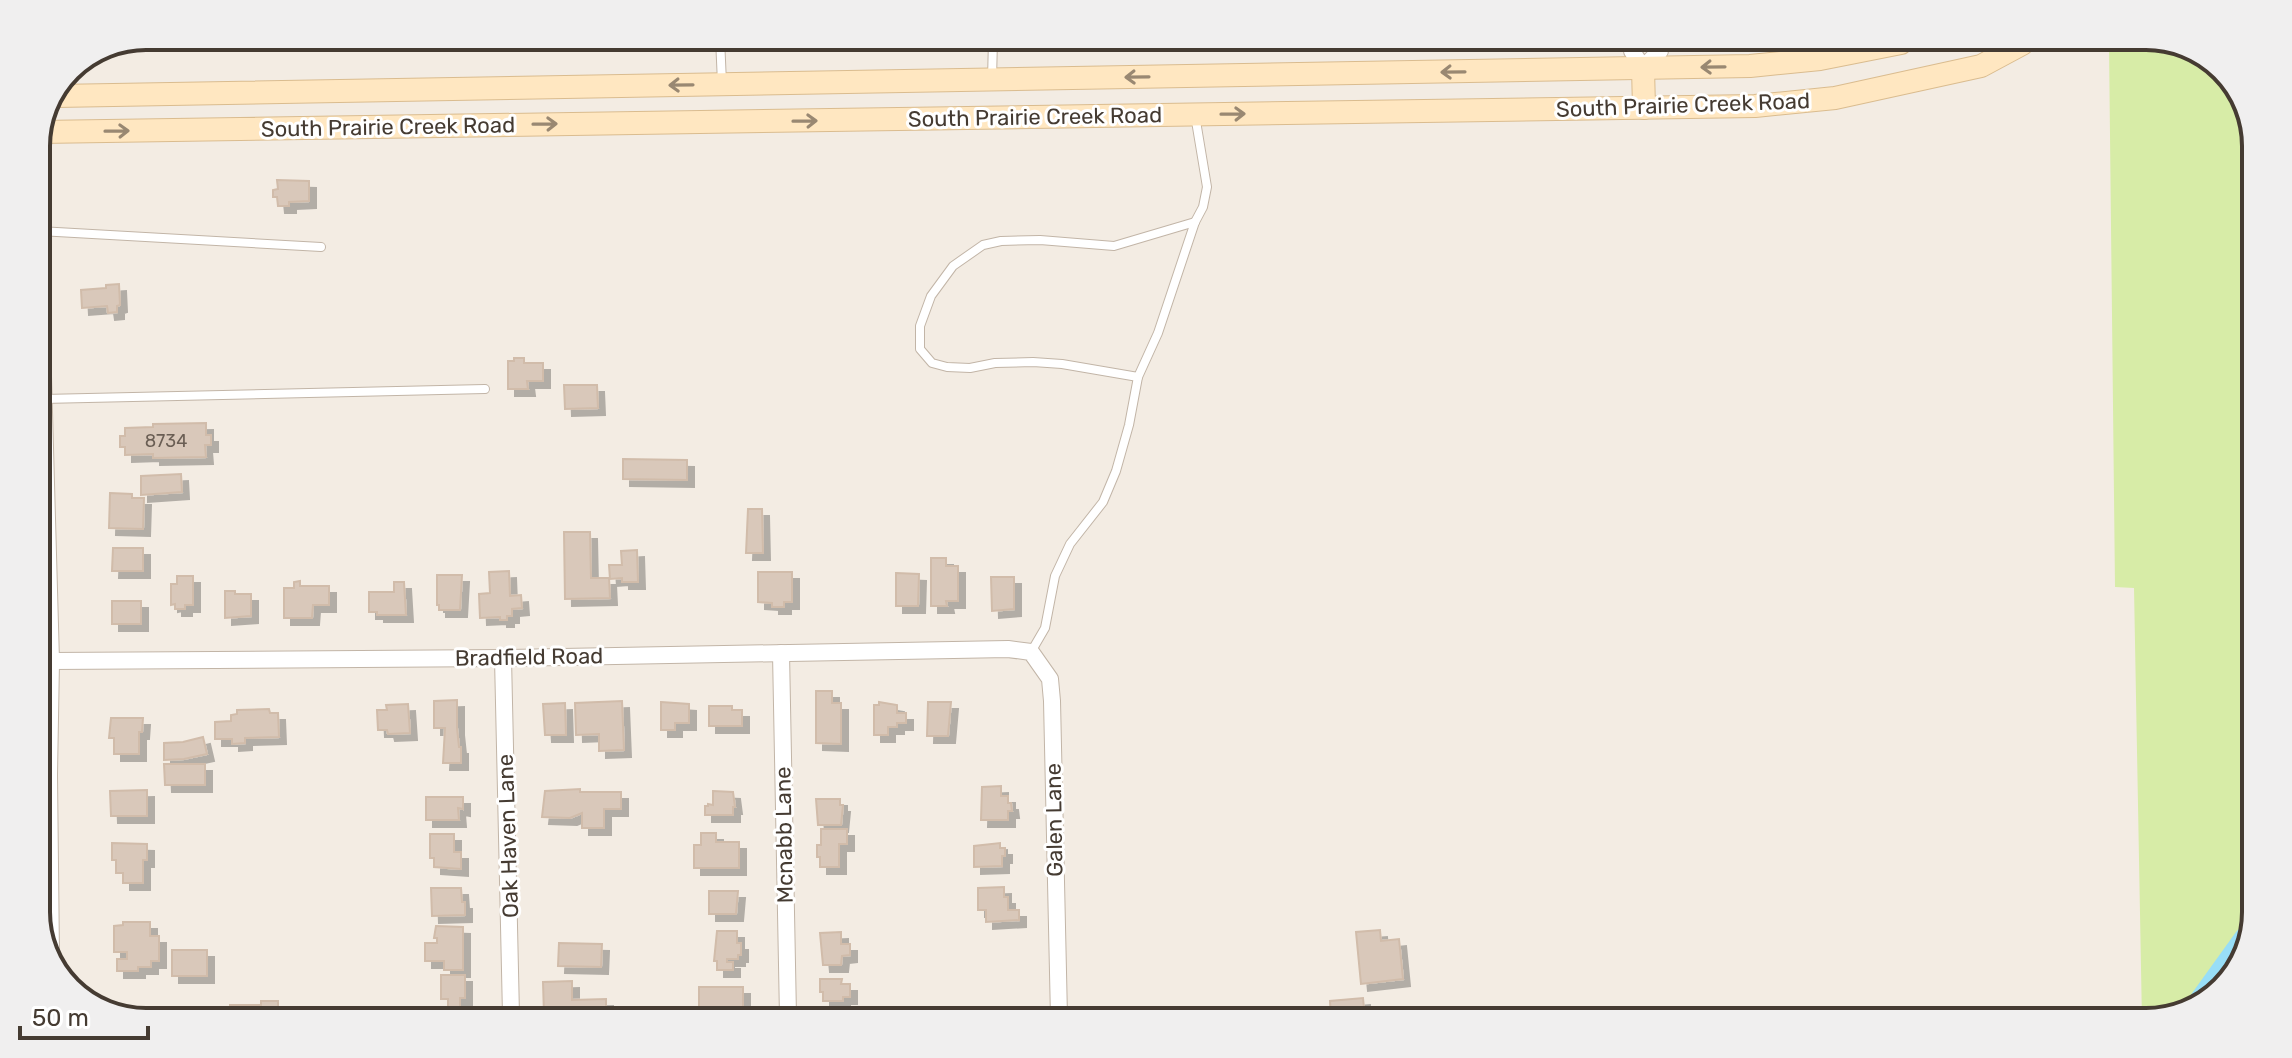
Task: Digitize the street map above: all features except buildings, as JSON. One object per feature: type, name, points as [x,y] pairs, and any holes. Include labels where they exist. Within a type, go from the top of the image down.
[{"type":"main road","name":"South Prairie Creek Road","points":[[64,96],[1750,66],[1820,59],[1866,50]]},
{"type":"main road","name":"South Prairie Creek Road","points":[[51,132],[1755,106],[1835,98],[1981,66],[2011,50]]},
{"type":"main road","points":[[1643,68],[1644,108]]},
{"type":"street","points":[[1632,50],[1643,68],[1660,50]]},
{"type":"street","name":"Bradfield Road","points":[[50,661],[503,658],[1008,649],[1031,652]]},
{"type":"street","name":"Galen Lane","points":[[1031,652],[1050,679],[1052,701],[1059,1008]]},
{"type":"street","name":"Mcnabb Lane","points":[[781,653],[788,1008]]},
{"type":"street","name":"Oak Haven Lane","points":[[503,658],[511,1008]]},
{"type":"lane","points":[[721,50],[722,84]]},
{"type":"lane","points":[[992,79],[993,50]]},
{"type":"lane","points":[[1031,652],[1045,628],[1055,576],[1070,544],[1103,502],[1116,471],[1138,377],[1158,333],[1195,222],[1203,207],[1207,187],[1195,115]]},
{"type":"lane","points":[[1138,377],[1033,362],[947,367],[932,363],[920,349],[920,326],[931,296],[953,266],[983,245],[1001,241],[1040,240],[1114,246],[1195,222]]},
{"type":"lane","points":[[50,232],[321,247]]},
{"type":"lane","points":[[50,399],[485,389]]},
{"type":"green space","points":[[2109,50],[2146,50],[2183,57],[2205,70],[2232,103],[2242,140],[2242,912],[2235,949],[2218,975],[2189,998],[2159,1007],[2142,1008],[2134,588],[2115,587]]}]
